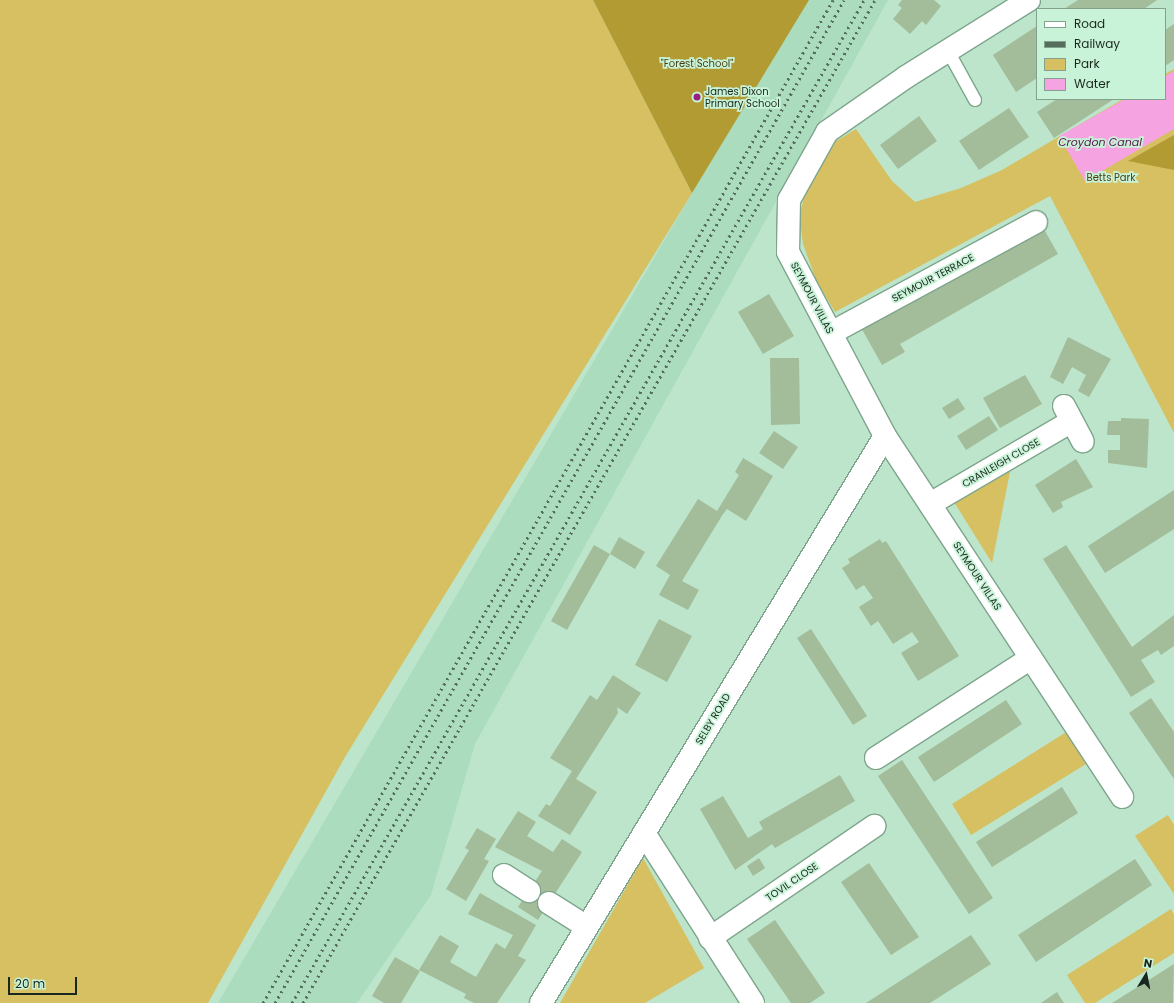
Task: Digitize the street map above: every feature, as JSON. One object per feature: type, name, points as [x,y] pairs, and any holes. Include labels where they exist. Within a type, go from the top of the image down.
[{"type":"street","name":"SEYMOUR VILLAS","points":[[1029,0],[827,132],[789,200],[788,252],[885,436],[1122,797]]},
{"type":"street","name":"SEYMOUR TERRACE","points":[[830,333],[1036,222]]},
{"type":"street","name":"CRANLEIGH CLOSE","points":[[930,504],[1068,414],[1083,441]]},
{"type":"street","name":"SELBY ROAD","points":[[541,1003],[885,436]]},
{"type":"street","points":[[876,758],[1031,658]]},
{"type":"street","name":"TOVIL CLOSE","points":[[710,938],[874,826]]},
{"type":"street","points":[[644,833],[753,1003]]},
{"type":"street","points":[[504,875],[529,891]]},
{"type":"street","points":[[549,903],[587,927]]},
{"type":"lane","points":[[948,52],[975,100]]},
{"type":"shaded area","points":[[594,0],[888,0],[475,744],[431,895],[357,1003],[218,1003],[692,193]]},
{"type":"green space","points":[[0,0],[593,0],[692,193],[345,757],[208,1003],[0,1003]]},
{"type":"green space","name":"\"Forest School\"","points":[[593,0],[809,0],[692,193]]},
{"type":"green space","name":"Betts Park","points":[[1174,69],[1174,433],[1050,196],[835,312],[816,280],[803,244],[799,214],[808,186],[828,146],[856,129],[892,181],[915,202],[961,188],[1002,170],[1121,100],[1166,100],[1166,73]]},
{"type":"green space","points":[[1174,135],[1174,170],[1128,161]]},
{"type":"green space","points":[[1011,467],[992,563],[954,502]]},
{"type":"green space","points":[[1071,729],[1091,761],[971,835],[952,804]]},
{"type":"green space","points":[[1168,815],[1174,825],[1174,894],[1135,836]]},
{"type":"green space","points":[[643,858],[704,968],[645,1003],[560,1003]]},
{"type":"green space","points":[[1171,909],[1174,915],[1174,953],[1095,1003],[1085,1003],[1067,975]]},
{"type":"water","name":"Croydon Canal","points":[[1174,71],[1174,129],[1085,181],[1059,136],[1123,100],[1166,100],[1166,75]]},
{"type":"building","points":[[902,0],[934,0],[941,6],[926,25],[922,21],[910,34],[893,19],[902,8],[898,5]]},
{"type":"building","points":[[1078,0],[1157,0],[1145,8],[1066,8]]},
{"type":"building","points":[[1174,24],[1174,60],[1166,65],[1166,29]]},
{"type":"building","points":[[1036,27],[1036,79],[1016,92],[993,55]]},
{"type":"building","points":[[1055,100],[1112,100],[1054,138],[1037,112]]},
{"type":"building","points":[[1009,108],[1029,137],[979,170],[959,141]]},
{"type":"building","points":[[919,116],[937,141],[898,169],[880,145]]},
{"type":"building","points":[[1041,224],[1058,254],[900,344],[905,352],[882,365],[859,324]]},
{"type":"building","points":[[769,294],[794,336],[763,354],[738,312]]},
{"type":"building","points":[[1068,337],[1111,359],[1089,397],[1078,391],[1086,375],[1072,367],[1063,384],[1050,377]]},
{"type":"building","points":[[770,358],[799,358],[800,424],[771,425]]},
{"type":"building","points":[[1025,375],[1042,404],[1000,428],[983,398]]},
{"type":"building","points":[[958,398],[965,409],[949,419],[942,408]]},
{"type":"building","points":[[989,416],[998,430],[966,450],[957,436]]},
{"type":"building","points":[[1121,418],[1149,419],[1147,468],[1108,463],[1108,450],[1120,450],[1120,435],[1107,435],[1108,421],[1121,421]]},
{"type":"building","points":[[774,431],[798,447],[783,469],[759,453]]},
{"type":"building","points":[[743,458],[773,476],[746,521],[727,509],[723,514],[682,581],[699,590],[688,610],[659,595],[670,575],[656,566],[698,499],[717,511],[739,475],[735,472]]},
{"type":"building","points":[[1076,459],[1093,487],[1061,502],[1063,507],[1053,513],[1035,485]]},
{"type":"building","points":[[1174,490],[1174,529],[1105,573],[1088,546]]},
{"type":"building","points":[[619,537],[645,552],[635,569],[610,554]]},
{"type":"building","points":[[880,539],[882,543],[886,541],[959,656],[918,681],[901,653],[919,642],[912,632],[893,644],[878,621],[871,626],[859,607],[873,598],[864,585],[856,590],[842,568],[850,563],[848,559]]},
{"type":"building","points":[[594,545],[610,554],[567,630],[551,621]]},
{"type":"building","points":[[1066,545],[1132,647],[1174,615],[1174,646],[1161,655],[1158,650],[1141,660],[1155,682],[1131,697],[1043,559]]},
{"type":"building","points":[[659,619],[692,636],[667,682],[635,665]]},
{"type":"building","points":[[811,629],[867,716],[853,725],[797,638]]},
{"type":"building","points":[[613,675],[641,693],[627,714],[617,707],[618,713],[576,779],[597,792],[570,835],[538,816],[546,804],[550,806],[572,771],[550,758],[590,695],[597,700]]},
{"type":"building","points":[[1151,698],[1174,732],[1174,779],[1129,713]]},
{"type":"building","points":[[1006,700],[1022,724],[934,782],[918,757]]},
{"type":"building","points":[[902,760],[993,898],[969,914],[878,776]]},
{"type":"building","points":[[840,775],[855,801],[775,848],[772,844],[735,870],[700,809],[723,796],[748,838],[763,829],[759,822]]},
{"type":"building","points":[[1062,787],[1078,813],[992,867],[976,842]]},
{"type":"building","points":[[518,811],[536,822],[527,836],[553,852],[562,839],[582,852],[538,920],[518,907],[542,871],[495,847]]},
{"type":"building","points":[[477,828],[496,839],[484,859],[489,861],[466,901],[446,889],[469,850],[465,848]]},
{"type":"building","points":[[759,858],[765,868],[753,876],[747,866]]},
{"type":"building","points":[[1135,859],[1152,885],[1036,962],[1018,935]]},
{"type":"building","points":[[869,863],[919,937],[891,955],[841,882]]},
{"type":"building","points":[[480,893],[536,925],[518,956],[526,960],[497,1003],[474,1003],[464,998],[466,994],[419,970],[440,935],[459,946],[450,962],[476,977],[496,943],[505,949],[513,935],[468,914]]},
{"type":"building","points":[[775,920],[825,993],[810,1003],[791,1003],[747,939]]},
{"type":"building","points":[[971,935],[991,964],[930,1003],[866,1003]]},
{"type":"building","points":[[395,957],[420,971],[401,1003],[384,1003],[372,996]]},
{"type":"building","points":[[1174,964],[1173,1003],[1112,1003],[1136,988]]},
{"type":"building","points":[[1057,992],[1064,1003],[1041,1003]]},
{"type":"railway","points":[[263,1003],[833,0]]},
{"type":"railway","points":[[275,1003],[844,0]]},
{"type":"railway","points":[[292,1003],[864,0]]},
{"type":"railway","points":[[303,1003],[875,0]]},
{"type":"place","name":"James Dixon Primary School","points":[[697,97]]}]
